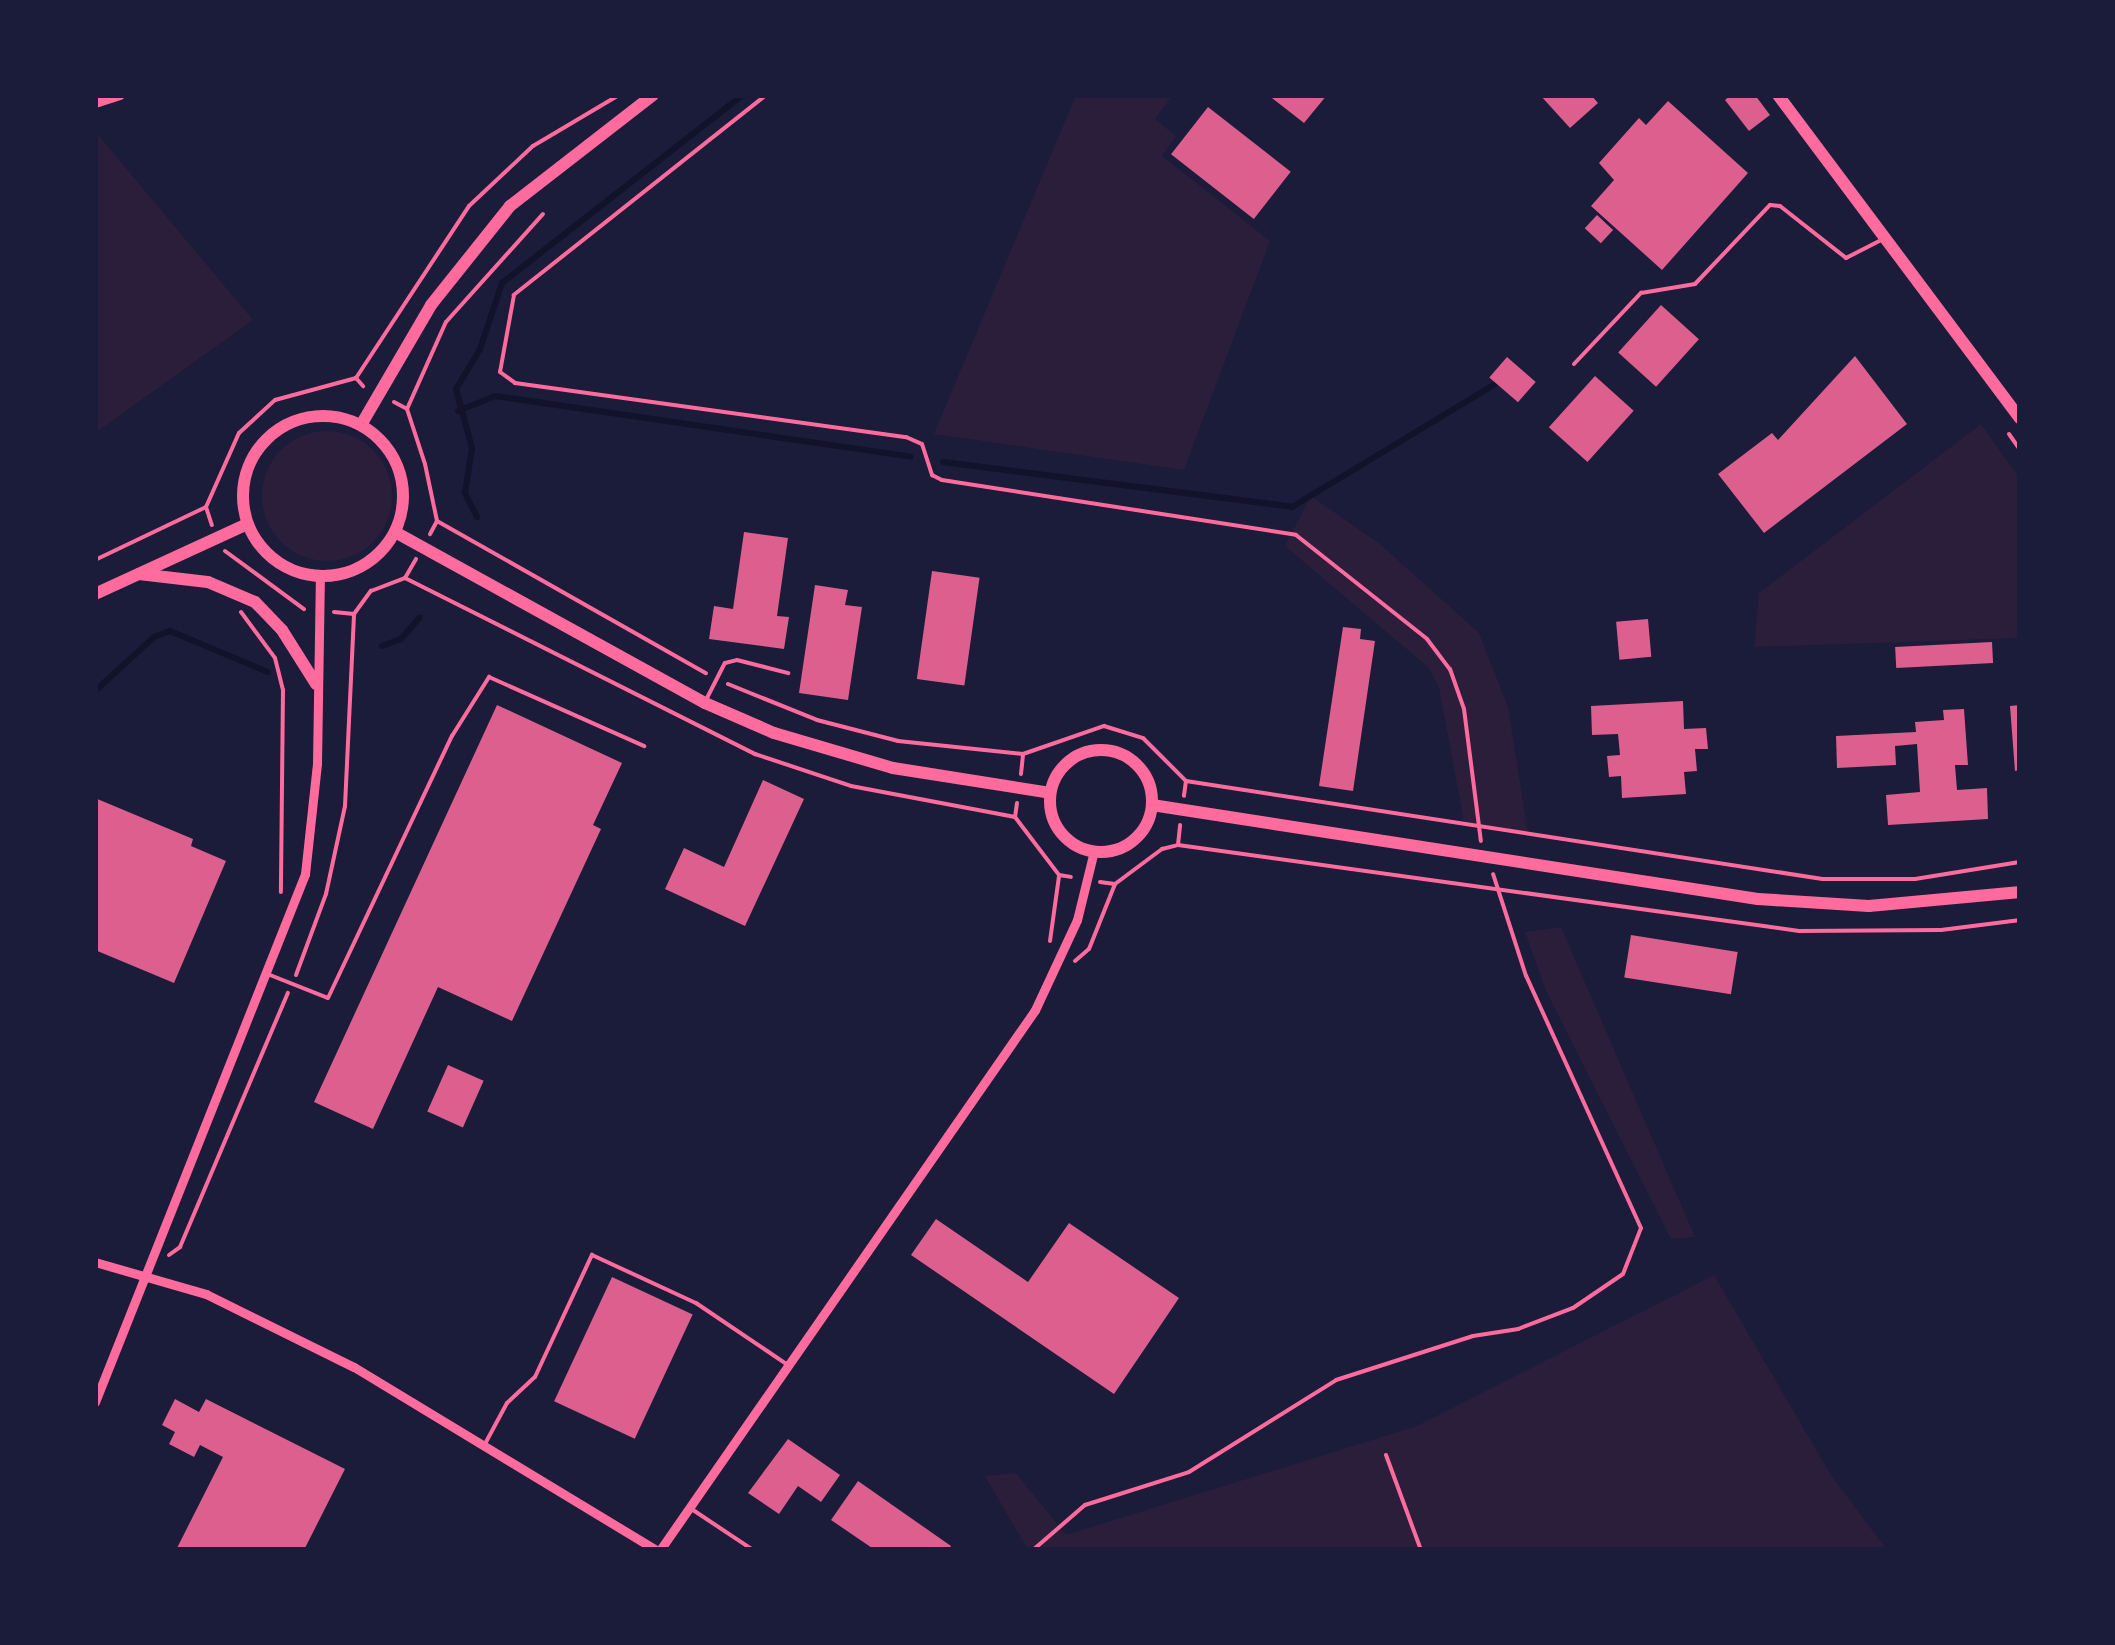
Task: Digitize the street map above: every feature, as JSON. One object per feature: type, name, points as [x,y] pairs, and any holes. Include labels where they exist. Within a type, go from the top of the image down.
[{"type":"main road","points":[[361,425],[431,304],[510,206],[653,95]]},
{"type":"main road","points":[[1778,95],[2020,419]]},
{"type":"main road","points":[[307,417],[361,425],[395,460],[403,484],[395,532],[364,565],[320,576],[276,561],[248,524],[247,469],[260,445],[307,417]]},
{"type":"main road","points":[[95,594],[248,524]]},
{"type":"main road","points":[[395,532],[705,702],[850,758],[1050,794]]},
{"type":"main road","points":[[139,574],[208,582],[250,599],[282,630],[316,684]]},
{"type":"main road","points":[[1098,750],[1115,752],[1141,769],[1152,805],[1134,840],[1094,851],[1064,836],[1050,794],[1066,762],[1098,750]]},
{"type":"main road","points":[[1152,805],[1807,904],[1894,904],[2020,892]]},
{"type":"street","points":[[95,103],[120,95]]},
{"type":"street","points":[[95,1402],[270,975],[305,874],[312,827],[320,576]]},
{"type":"street","points":[[95,1262],[145,1273],[259,1318],[486,1442],[658,1550],[1052,980],[1089,880],[1094,851]]},
{"type":"lane","points":[[1574,364],[1641,293],[1695,284],[1770,205],[1846,258],[1884,238]]},
{"type":"lane","points":[[705,702],[725,664],[737,660],[788,673]]},
{"type":"lane","points":[[270,975],[328,998],[452,736],[489,676],[644,746]]},
{"type":"lane","points":[[486,1442],[506,1403],[535,1377],[592,1255],[696,1303],[788,1364]]},
{"type":"lane","points":[[689,1507],[752,1550]]},
{"type":"path","points":[[766,95],[514,295],[500,372],[516,384],[906,437],[922,444],[932,476],[942,480],[1296,535],[1427,639],[1450,669],[1464,709],[1478,829],[1526,976],[1641,1237],[1623,1274],[1573,1308],[1336,1380],[1189,1472],[1086,1505],[1033,1550]]},
{"type":"path","points":[[280,900],[282,690],[275,658],[239,618],[262,578],[298,609],[354,614],[371,591],[405,578],[437,521],[407,410],[446,322],[543,214]]},
{"type":"path","points":[[95,560],[206,507],[239,433],[275,400],[356,378],[407,410]]},
{"type":"path","points":[[1050,950],[1059,876],[1015,817],[1022,754],[1104,726],[1143,738],[1186,780],[1478,829],[1823,879],[1915,879],[2020,862]]},
{"type":"path","points":[[1178,845],[1186,780]]},
{"type":"path","points":[[1052,980],[1089,948],[1115,884],[1162,849],[1178,845],[1830,933],[2020,920]]},
{"type":"path","points":[[1059,876],[1115,884]]},
{"type":"path","points":[[1386,1455],[1421,1550]]},
{"type":"shaded area","points":[[1076,95],[1173,95],[1155,119],[1176,136],[1162,156],[1270,241],[1184,470],[934,434]]},
{"type":"shaded area","points":[[99,136],[253,320],[95,433],[95,137]]},
{"type":"shaded area","points":[[1981,424],[2020,479],[2020,638],[1754,647],[1759,593]]},
{"type":"shaded area","points":[[327,431],[352,436],[373,450],[387,471],[392,496],[387,521],[373,542],[352,556],[327,561],[302,556],[281,542],[267,521],[262,496],[267,471],[281,450],[302,436]]},
{"type":"shaded area","points":[[1311,496],[1381,545],[1479,633],[1508,707],[1528,833],[1464,822],[1439,688],[1429,668],[1285,546]]},
{"type":"shaded area","points":[[1561,927],[1695,1237],[1671,1239],[1546,991],[1525,932]]},
{"type":"shaded area","points":[[1714,1275],[1831,1475],[1887,1550],[1028,1550],[985,1476],[1016,1473],[1066,1535],[1417,1426]]},
{"type":"building","points":[[1268,95],[1327,95],[1304,123]]},
{"type":"building","points":[[1540,95],[1591,95],[1598,103],[1570,128]]},
{"type":"building","points":[[1731,95],[1755,95],[1770,115],[1749,131],[1725,100]]},
{"type":"building","points":[[1668,101],[1748,173],[1662,270],[1591,206],[1614,180],[1599,163],[1639,118],[1646,125]]},
{"type":"building","points":[[1208,107],[1291,172],[1254,219],[1171,154]]},
{"type":"building","points":[[1597,215],[1613,230],[1601,243],[1585,228]]},
{"type":"building","points":[[1661,305],[1699,339],[1656,387],[1618,353]]},
{"type":"building","points":[[1855,356],[1907,424],[1764,533],[1718,474],[1772,433],[1778,440]]},
{"type":"building","points":[[1507,357],[1536,382],[1518,402],[1489,377]]},
{"type":"building","points":[[1595,376],[1634,411],[1587,462],[1549,427]]},
{"type":"building","points":[[744,532],[788,538],[777,616],[789,617],[784,649],[709,639],[714,606],[733,609]]},
{"type":"building","points":[[932,571],[980,578],[964,686],[917,679]]},
{"type":"building","points":[[815,585],[848,590],[845,605],[862,607],[848,700],[799,693]]},
{"type":"building","points":[[1648,619],[1651,657],[1619,660],[1616,622]]},
{"type":"building","points":[[1343,627],[1361,629],[1360,639],[1375,641],[1353,791],[1319,786]]},
{"type":"building","points":[[1992,642],[1993,663],[1896,668],[1895,647]]},
{"type":"building","points":[[1683,701],[1684,729],[1706,728],[1708,749],[1695,749],[1697,771],[1684,772],[1686,794],[1622,798],[1621,776],[1609,777],[1607,756],[1620,755],[1618,734],[1592,735],[1591,706]]},
{"type":"building","points":[[497,705],[622,763],[593,825],[601,829],[512,1021],[438,987],[373,1129],[314,1102]]},
{"type":"building","points":[[2020,705],[2020,770],[2015,771],[2010,706]]},
{"type":"building","points":[[1964,709],[1968,765],[1955,765],[1957,790],[1987,788],[1988,819],[1888,825],[1886,795],[1920,792],[1917,744],[1895,746],[1896,765],[1837,768],[1836,736],[1916,732],[1915,722],[1944,720],[1943,710]]},
{"type":"building","points":[[763,780],[804,799],[745,926],[665,889],[684,848],[724,867]]},
{"type":"building","points":[[95,798],[193,839],[191,846],[226,861],[174,983],[95,950]]},
{"type":"building","points":[[1631,935],[1738,952],[1731,994],[1624,977]]},
{"type":"building","points":[[448,1065],[484,1081],[463,1127],[427,1112]]},
{"type":"building","points":[[936,1219],[1028,1282],[1069,1223],[1179,1298],[1114,1394],[911,1255]]},
{"type":"building","points":[[612,1277],[693,1315],[635,1439],[554,1401]]},
{"type":"building","points":[[175,1399],[199,1412],[206,1399],[345,1469],[304,1550],[176,1550],[223,1457],[200,1445],[194,1457],[169,1444],[175,1432],[162,1425]]},
{"type":"building","points":[[788,1439],[840,1475],[821,1502],[798,1486],[779,1514],[748,1493]]},
{"type":"building","points":[[858,1481],[951,1546],[949,1550],[875,1550],[831,1520]]},
{"type":"waterway","points":[[477,517],[465,493],[472,448],[456,389],[480,349],[502,283],[743,95]]},
{"type":"waterway","points":[[943,462],[1292,507],[1495,384]]},
{"type":"waterway","points":[[458,411],[495,396],[911,457]]},
{"type":"waterway","points":[[382,646],[401,639],[419,618]]},
{"type":"waterway","points":[[95,691],[154,637],[170,631],[268,672]]}]
